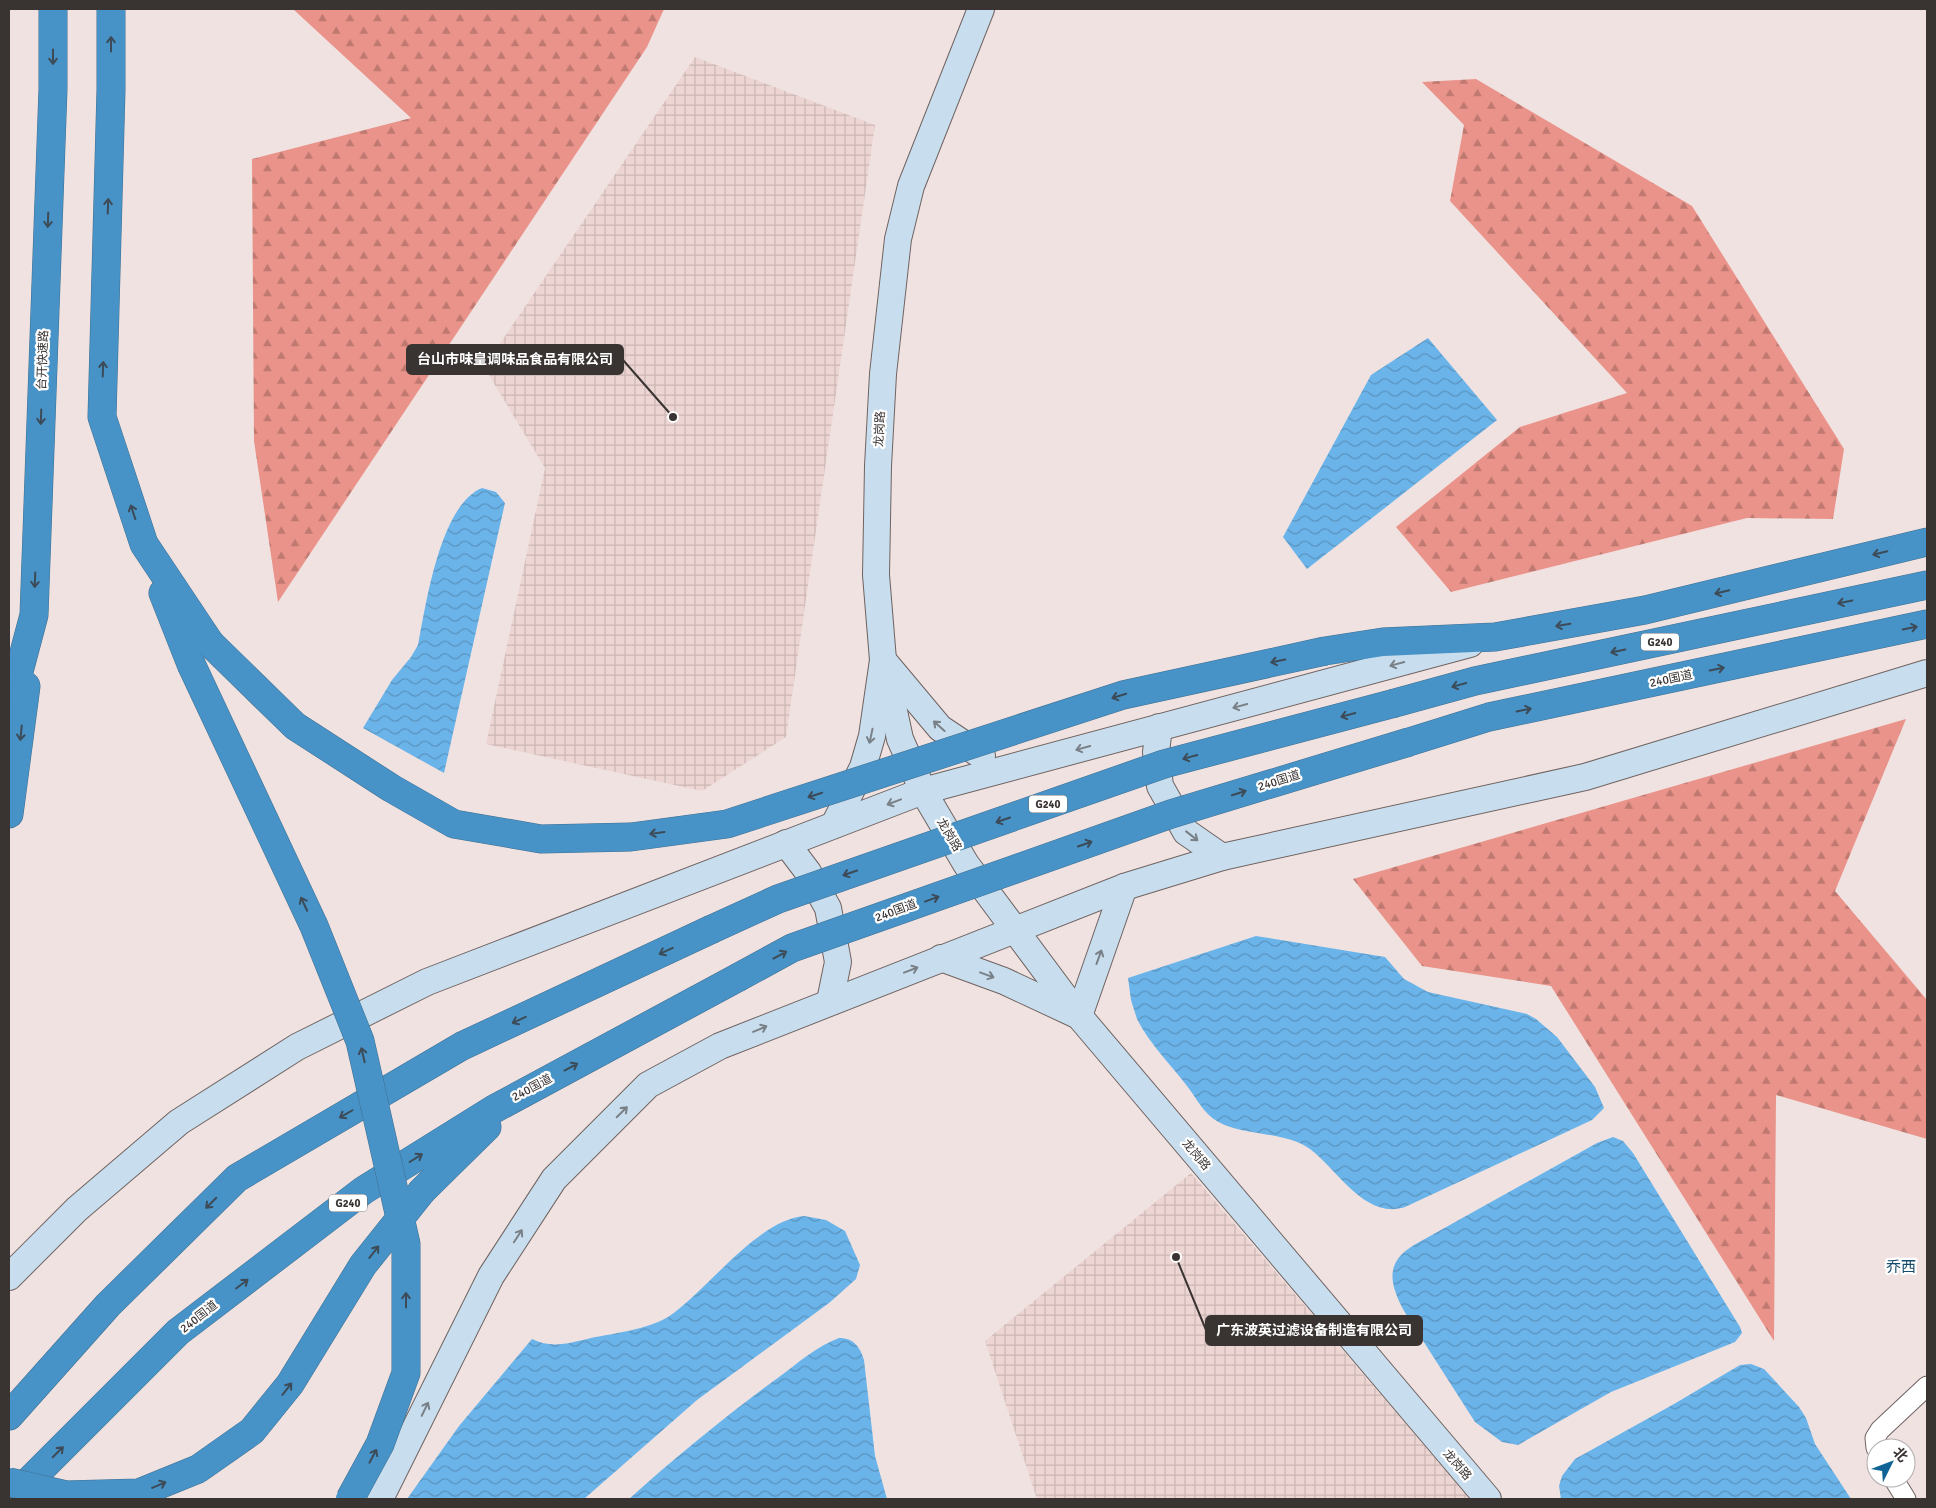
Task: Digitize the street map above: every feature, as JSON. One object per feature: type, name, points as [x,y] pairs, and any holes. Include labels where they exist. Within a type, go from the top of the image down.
[{"type":"highway","name":"台开快速路","points":[[9,709],[34,615],[53,89],[53,9]]},
{"type":"highway","points":[[111,9],[111,90],[102,417],[144,544],[191,664],[314,926],[360,1041],[406,1244],[406,1373],[380,1444],[350,1499]]},
{"type":"highway","points":[[144,544],[210,643],[295,726],[391,788],[454,824],[541,839],[632,837],[727,824],[1123,695],[1325,651],[1383,642],[1495,638],[1645,610],[1927,542]]},
{"type":"highway","name":"G240","points":[[9,1416],[108,1305],[237,1178],[462,1046],[778,898],[1164,764],[1475,681],[1927,585]]},
{"type":"highway","points":[[9,814],[20,746],[34,615]]},
{"type":"highway","name":"240国道","points":[[11,1499],[178,1332],[364,1190],[519,1095],[792,948],[1171,814],[1489,718],[1927,624]]},
{"type":"highway","points":[[9,1482],[66,1495],[140,1493],[198,1469],[252,1431],[290,1384],[363,1266],[422,1190],[519,1095]]},
{"type":"main road","name":"龙岗路","points":[[981,9],[911,186],[898,239],[883,374],[878,466],[876,575],[883,660],[900,739],[923,791],[966,864],[1078,1016],[1488,1499]]},
{"type":"main road","points":[[9,1277],[77,1209],[179,1122],[297,1047],[427,982],[923,791],[1495,638]]},
{"type":"main road","points":[[883,660],[940,728],[986,758],[1011,767]]},
{"type":"main road","points":[[834,825],[863,767],[868,751],[872,736],[883,660]]},
{"type":"main road","points":[[380,1499],[492,1276],[554,1179],[648,1085],[720,1046],[1124,887],[1222,857],[1585,777],[1927,673]]},
{"type":"main road","points":[[1159,727],[1156,752],[1160,786],[1186,832],[1222,857]]},
{"type":"main road","points":[[786,843],[808,872],[828,908],[838,962],[830,1002]]},
{"type":"main road","points":[[941,958],[1004,981],[1078,1016],[1124,887]]},
{"type":"street","points":[[1875,1438],[1880,1430],[1927,1386]]},
{"type":"street","points":[[1899,1488],[1906,1499]]},
{"type":"shaded area","points":[[695,57],[875,125],[786,737],[702,791],[486,744],[545,468],[484,367]]},
{"type":"shaded area","points":[[1191,1173],[1470,1499],[1037,1499],[985,1341]]},
{"type":"green space","points":[[293,9],[664,9],[647,47],[278,602],[254,441],[252,159],[411,118]]},
{"type":"green space","points":[[1476,79],[1692,206],[1844,449],[1833,519],[1747,518],[1451,592],[1396,527],[1520,427],[1627,393],[1450,201],[1464,125],[1422,82]]},
{"type":"green space","points":[[1906,719],[1835,891],[1927,1000],[1927,1139],[1776,1095],[1774,1341],[1551,986],[1422,966],[1353,879]]},
{"type":"water","points":[[1428,338],[1497,420],[1307,569],[1283,537],[1371,375]]},
{"type":"water","points":[[482,488],[496,492],[505,503],[444,773],[363,728],[392,680],[411,657],[418,645],[425,606],[445,534],[455,514],[468,498]]},
{"type":"water","points":[[1256,936],[1385,957],[1404,979],[1428,992],[1527,1014],[1536,1019],[1557,1037],[1595,1087],[1604,1108],[1592,1120],[1405,1207],[1391,1209],[1377,1206],[1353,1191],[1310,1149],[1299,1143],[1286,1138],[1232,1128],[1210,1116],[1154,1045],[1137,1019],[1131,1000],[1128,978]]},
{"type":"water","points":[[1613,1137],[1623,1141],[1633,1153],[1742,1333],[1735,1342],[1611,1392],[1518,1445],[1502,1442],[1475,1422],[1404,1311],[1395,1292],[1392,1275],[1394,1267],[1404,1252],[1414,1245],[1597,1143]]},
{"type":"water","points":[[804,1216],[826,1220],[845,1231],[860,1265],[856,1279],[829,1303],[697,1400],[584,1499],[407,1499],[459,1426],[532,1339],[547,1344],[568,1343],[650,1325],[668,1317],[699,1291],[733,1258],[768,1230],[786,1220]]},
{"type":"water","points":[[839,1338],[844,1338],[856,1344],[864,1360],[875,1456],[887,1499],[629,1499],[740,1406],[808,1355]]},
{"type":"water","points":[[1751,1364],[1764,1369],[1799,1407],[1806,1418],[1815,1444],[1851,1499],[1561,1499],[1559,1486],[1562,1476],[1575,1459],[1740,1365]]},
{"type":"place","name":"台山市味皇调味品食品有限公司","points":[[673,417]]},
{"type":"place","name":"广东波英过滤设备制造有限公司","points":[[1176,1257]]},
{"type":"district","name":"乔西","points":[[1901,1267]]}]
